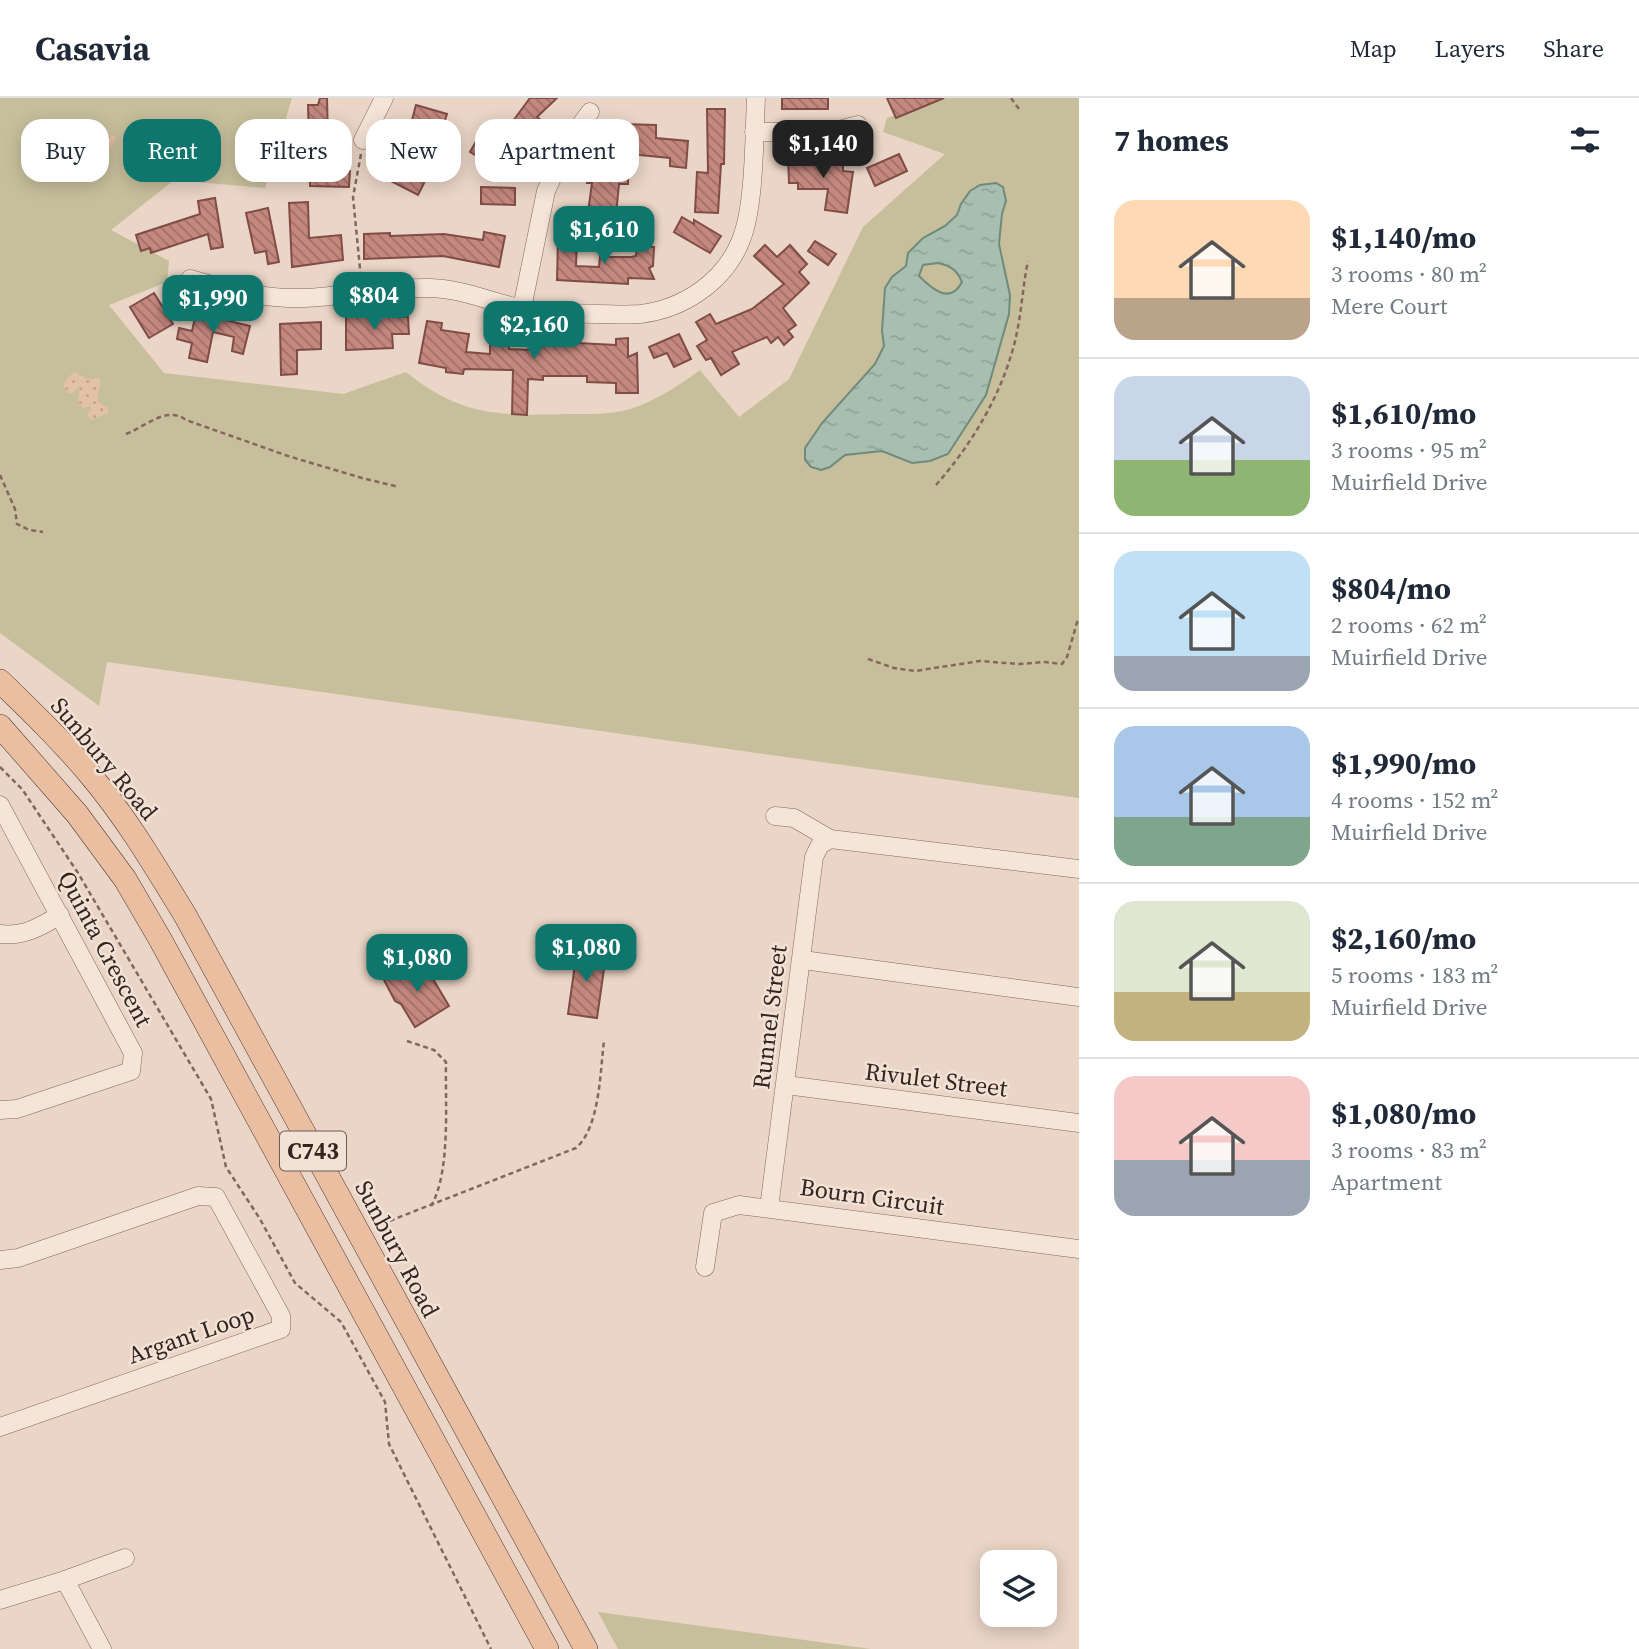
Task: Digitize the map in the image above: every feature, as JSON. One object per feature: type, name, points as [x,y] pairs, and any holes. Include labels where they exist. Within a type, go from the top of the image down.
[{"type":"main road","name":"Sunbury Road","points":[[0,681],[93,778],[144,848],[185,915],[586,1649]]},
{"type":"main road","name":"C743","points":[[0,726],[77,814],[125,879],[547,1649]]},
{"type":"street","points":[[363,140],[384,98]]},
{"type":"street","points":[[190,279],[261,296],[304,298],[432,288],[557,314],[640,314],[673,306],[703,289],[728,266],[742,238],[749,200],[756,98]]},
{"type":"street","points":[[522,308],[546,191],[569,141],[590,112]]},
{"type":"street","points":[[754,132],[832,132],[858,125]]},
{"type":"street","name":"Quinta Crescent","points":[[0,805],[133,1053],[131,1071],[17,1109],[0,1110]]},
{"type":"street","points":[[775,816],[794,818],[830,839],[1079,869]]},
{"type":"street","name":"Runnel Street","points":[[769,1208],[803,960],[814,857],[820,845],[830,839]]},
{"type":"street","points":[[0,934],[14,936],[36,929],[60,915]]},
{"type":"street","points":[[803,960],[1079,997]]},
{"type":"street","name":"Rivulet Street","points":[[786,1085],[1079,1123]]},
{"type":"street","name":"Argant Loop","points":[[0,1260],[18,1258],[198,1196],[216,1197],[281,1316],[281,1329],[0,1427]]},
{"type":"street","name":"Bourn Circuit","points":[[705,1267],[713,1213],[739,1205],[1079,1250]]},
{"type":"street","points":[[0,1600],[125,1558]]},
{"type":"street","points":[[65,1580],[102,1649]]},
{"type":"path","points":[[1011,98],[1018,109]]},
{"type":"path","points":[[362,292],[353,197],[363,140]]},
{"type":"path","points":[[936,485],[970,442],[1006,371],[1017,334],[1028,261]]},
{"type":"path","points":[[126,433],[140,429],[161,415],[180,415],[186,420],[288,456],[399,487]]},
{"type":"path","points":[[0,475],[15,509],[17,524],[29,530],[43,532]]},
{"type":"path","points":[[868,659],[894,668],[915,671],[980,661],[1062,664],[1067,657],[1078,619]]},
{"type":"path","points":[[0,767],[22,789],[78,873],[211,1099],[226,1167],[260,1219],[295,1283],[341,1322],[385,1402],[389,1444],[491,1649]]},
{"type":"path","points":[[407,1041],[434,1050],[446,1062],[444,1161],[438,1194],[431,1206]]},
{"type":"path","points":[[358,1232],[576,1149],[585,1140],[592,1125],[604,1041]]},
{"type":"shaded area","points":[[0,98],[292,98],[286,119],[235,119],[235,182],[267,182],[265,188],[197,182],[221,182],[221,119],[123,119],[123,182],[171,182],[111,230],[169,261],[167,282],[109,305],[164,373],[343,394],[406,372],[426,387],[463,405],[500,413],[542,415],[598,414],[630,409],[658,397],[700,370],[739,417],[789,379],[863,227],[945,154],[883,132],[887,118],[942,98],[1079,98],[1079,798],[107,662],[99,706],[0,633]]},
{"type":"shaded area","points":[[598,1612],[871,1649],[618,1649]]},
{"type":"sand","points":[[109,134],[116,138],[109,150]]},
{"type":"sand","points":[[75,372],[87,379],[99,378],[98,400],[108,408],[108,413],[91,420],[87,414],[92,408],[89,406],[83,409],[78,401],[80,387],[68,393],[63,385]]},
{"type":"water","points":[[996,183],[1003,187],[1006,201],[999,244],[1010,295],[1009,314],[986,395],[948,454],[930,461],[912,463],[882,451],[845,455],[830,467],[821,470],[811,467],[805,460],[805,448],[822,423],[875,364],[884,346],[882,331],[885,288],[892,277],[906,266],[908,253],[923,238],[945,226],[957,215],[970,191],[980,185]],"holes":[[[938,263],[950,267],[962,282],[952,293],[935,290],[919,276],[923,265]]]},
{"type":"building","points":[[320,98],[327,98],[328,119],[308,119],[308,105],[318,105]]},
{"type":"building","points":[[530,98],[557,98],[537,117],[540,119],[514,119]]},
{"type":"building","points":[[782,98],[828,98],[828,109],[782,109]]},
{"type":"building","points":[[887,98],[944,98],[896,118]]},
{"type":"building","points":[[416,105],[447,114],[445,119],[412,119]]},
{"type":"building","points":[[707,109],[725,109],[724,164],[721,164],[718,213],[695,212],[697,172],[708,173]]},
{"type":"building","points":[[639,124],[656,125],[656,138],[688,141],[686,168],[670,166],[670,158],[639,155]]},
{"type":"building","points":[[899,154],[907,171],[875,186],[867,168]]},
{"type":"building","points":[[815,157],[815,161],[843,164],[843,171],[853,172],[847,213],[825,210],[828,189],[798,189],[798,183],[789,183],[788,158]]},
{"type":"building","points":[[310,182],[349,182],[349,187],[310,186]]},
{"type":"building","points":[[393,182],[424,182],[418,195]]},
{"type":"building","points":[[628,182],[619,184],[616,215],[588,212],[592,183],[587,183]]},
{"type":"building","points":[[481,187],[515,188],[515,205],[481,204]]},
{"type":"building","points":[[215,198],[223,247],[211,249],[208,234],[151,253],[150,248],[141,251],[136,235],[200,214],[198,201]]},
{"type":"building","points":[[308,202],[309,238],[341,235],[343,260],[292,267],[289,203]]},
{"type":"building","points":[[268,208],[279,262],[268,264],[266,251],[255,253],[246,213]]},
{"type":"building","points":[[682,217],[694,224],[694,220],[721,236],[710,253],[674,232]]},
{"type":"building","points":[[484,232],[505,236],[499,267],[443,256],[364,259],[364,234],[444,234],[483,240]]},
{"type":"building","points":[[558,240],[577,241],[576,266],[599,267],[600,257],[631,257],[636,256],[637,246],[654,247],[653,266],[649,268],[654,279],[628,278],[628,284],[557,280]]},
{"type":"building","points":[[815,241],[836,254],[828,265],[808,251]]},
{"type":"building","points":[[765,245],[777,257],[790,245],[807,264],[799,272],[809,283],[783,308],[796,325],[788,331],[793,337],[784,345],[778,337],[771,343],[767,337],[732,352],[739,364],[721,375],[711,358],[706,360],[697,346],[707,340],[696,322],[710,314],[716,324],[752,309],[784,284],[754,256]]},
{"type":"building","points":[[154,293],[173,324],[149,338],[130,307]]},
{"type":"building","points":[[196,313],[250,326],[243,354],[232,351],[234,337],[213,332],[207,362],[189,358],[192,343],[177,339],[179,328],[192,331]]},
{"type":"building","points":[[346,317],[408,317],[409,334],[392,334],[393,348],[346,350]]},
{"type":"building","points":[[427,321],[442,323],[441,330],[469,334],[466,352],[490,354],[490,335],[509,335],[509,349],[531,350],[532,338],[578,338],[578,343],[616,345],[616,339],[628,338],[628,357],[637,353],[638,393],[616,393],[616,383],[587,382],[587,376],[543,376],[543,380],[528,379],[527,415],[512,414],[513,370],[464,369],[463,374],[446,372],[446,368],[419,363]]},
{"type":"building","points":[[321,322],[321,349],[297,350],[297,374],[281,375],[280,324]]},
{"type":"building","points":[[679,334],[691,359],[674,367],[667,353],[654,358],[649,347]]},
{"type":"building","points":[[579,936],[587,937],[586,959],[605,962],[597,1018],[568,1014]]},
{"type":"building","points":[[423,962],[449,1006],[415,1027],[401,1004],[395,1001],[384,980]]}]
